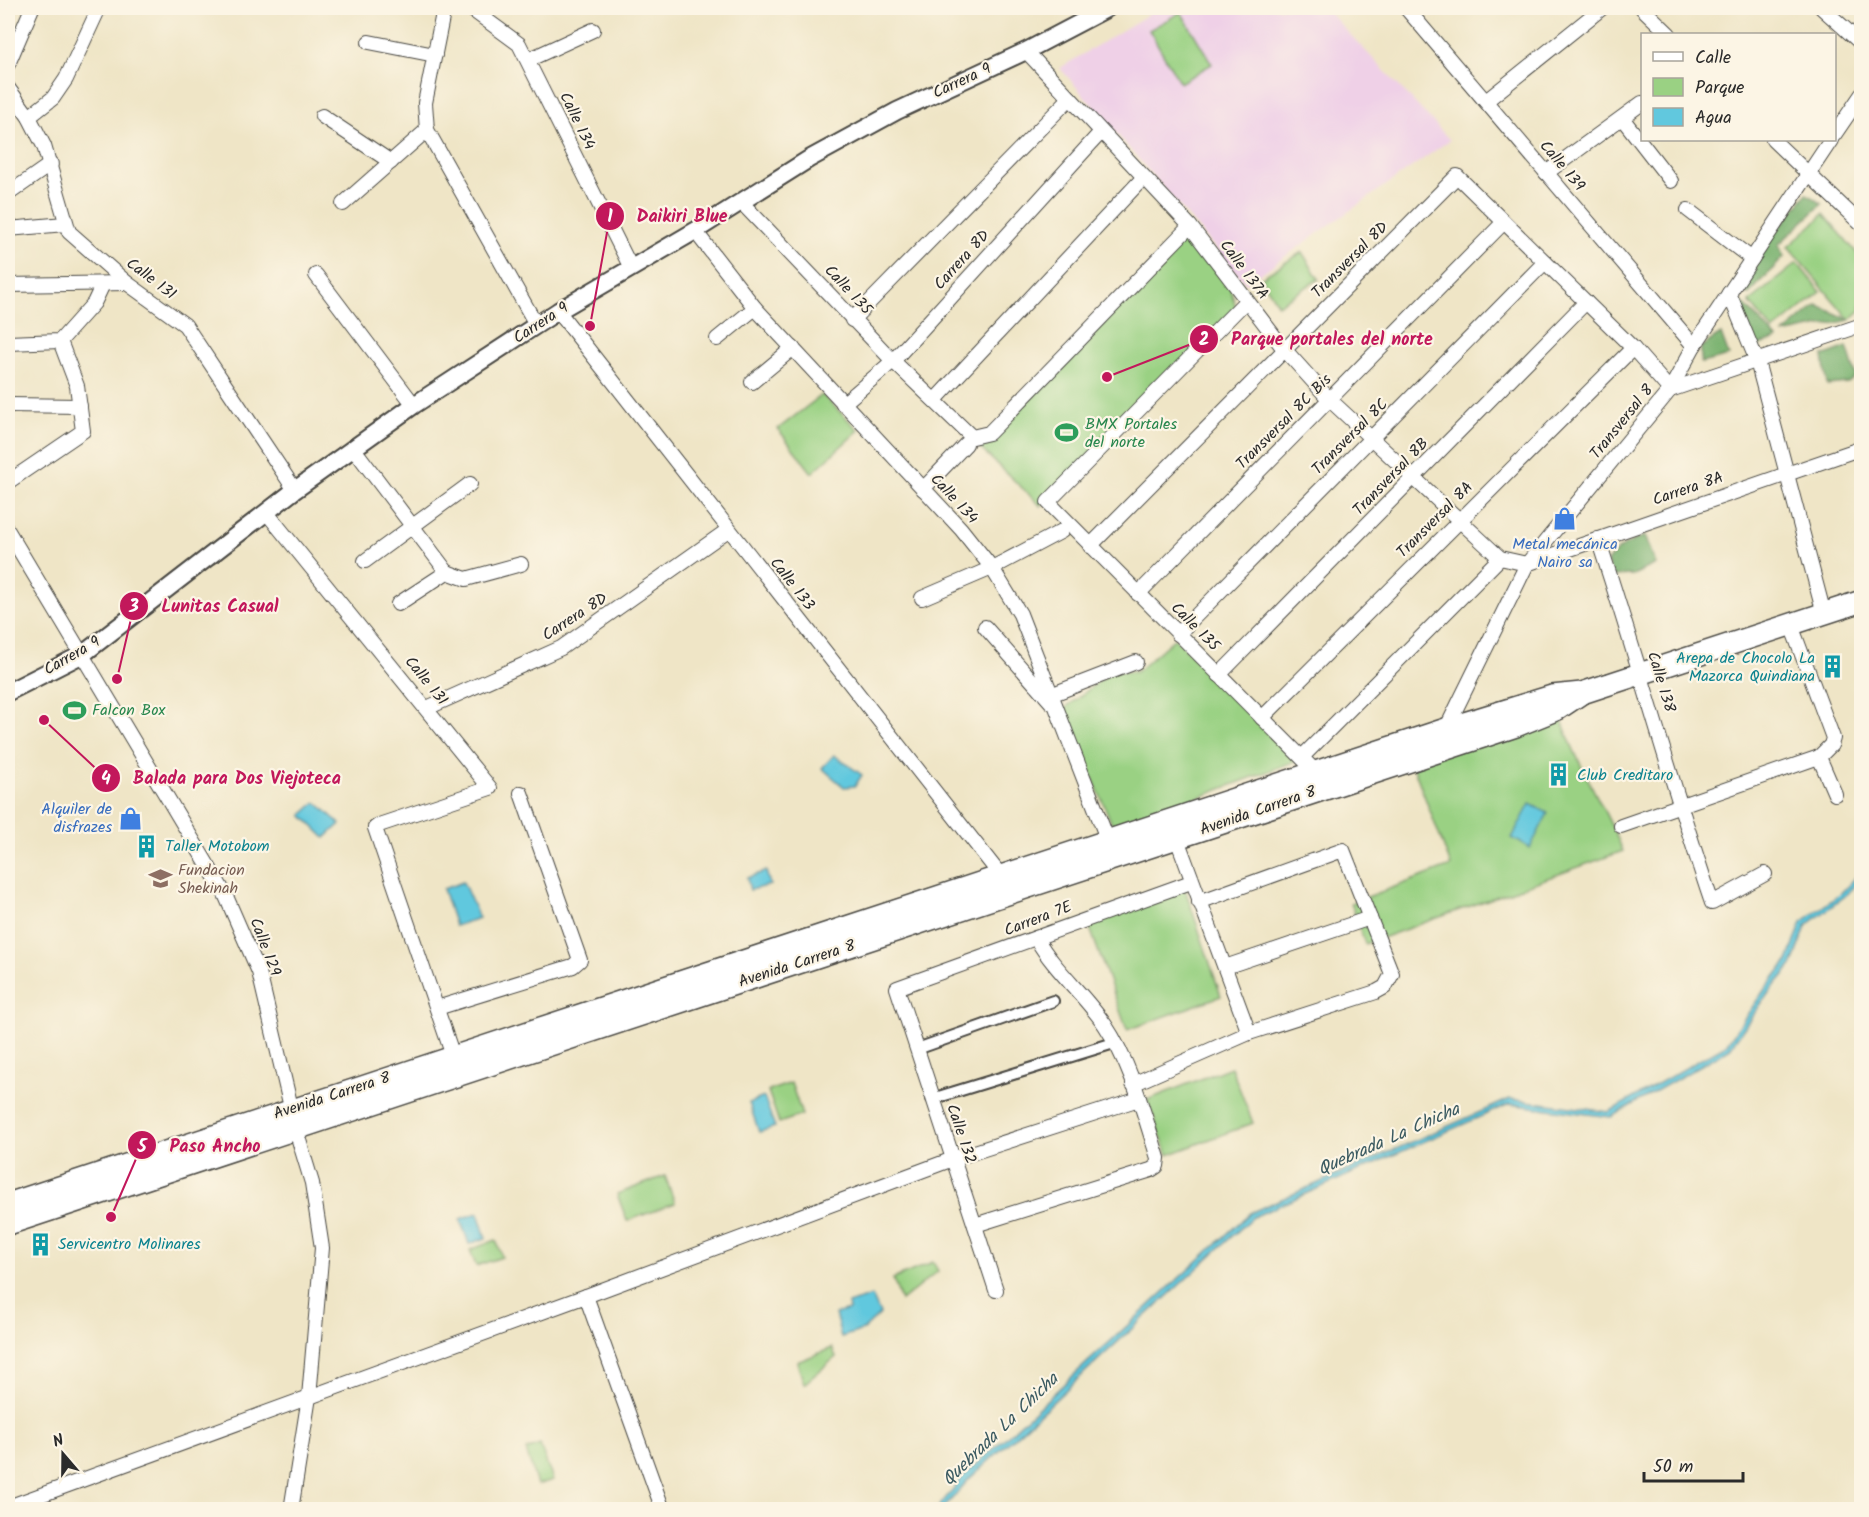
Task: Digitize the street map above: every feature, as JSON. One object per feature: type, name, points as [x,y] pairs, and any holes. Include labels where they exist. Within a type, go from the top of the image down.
[{"type":"main road","name":"Avenida Carrera 8","points":[[8,1224],[294,1119],[453,1056],[1108,841],[1309,765],[1446,729],[1552,696],[1582,693],[1862,601]]},
{"type":"main road","name":"Avenida Carrera 8","points":[[8,1204],[294,1119],[1177,839],[1516,726],[1558,709],[1582,693]]},
{"type":"street","points":[[8,64],[32,8]]},
{"type":"street","points":[[29,117],[53,98],[66,79],[99,8]]},
{"type":"street","points":[[444,8],[425,103],[427,130],[537,326]]},
{"type":"street","name":"Calle 134","points":[[470,8],[519,44],[631,268]]},
{"type":"street","name":"Carrera 9","points":[[8,692],[83,654],[295,490],[414,405],[558,311],[695,231],[809,159],[897,111],[1026,51],[1108,8]]},
{"type":"street","points":[[1486,101],[1602,8]]},
{"type":"street","points":[[1642,8],[1668,33]]},
{"type":"street","points":[[1822,8],[1862,44]]},
{"type":"street","name":"Calle 139","points":[[1409,9],[1694,346]]},
{"type":"street","points":[[528,60],[593,30]]},
{"type":"street","points":[[369,42],[435,55]]},
{"type":"street","name":"Calle 137A","points":[[1026,51],[1190,226],[1284,350],[1329,399],[1460,518],[1500,558]]},
{"type":"street","points":[[8,88],[29,117],[51,164],[65,224],[8,229]]},
{"type":"street","points":[[1836,132],[1862,94]]},
{"type":"street","points":[[852,320],[1070,98]]},
{"type":"street","points":[[1546,172],[1641,104]]},
{"type":"street","points":[[322,116],[391,162]]},
{"type":"street","points":[[1622,118],[1671,181]]},
{"type":"street","points":[[343,204],[427,130]]},
{"type":"street","name":"Carrera 8D","points":[[843,404],[893,361],[1101,132]]},
{"type":"street","points":[[1774,141],[1862,225]]},
{"type":"street","name":"Transversal 8","points":[[1446,729],[1527,564],[1670,390],[1694,346],[1830,141]]},
{"type":"street","points":[[8,194],[51,164]]},
{"type":"street","name":"Transversal 8D","points":[[1090,546],[1457,176],[1504,222]]},
{"type":"street","points":[[935,400],[1144,177]]},
{"type":"street","name":"Calle 135","points":[[741,202],[852,320],[972,437],[989,433],[1190,226]]},
{"type":"street","points":[[1689,210],[1752,260]]},
{"type":"street","points":[[1504,222],[1633,348],[1670,390],[1862,325]]},
{"type":"street","name":"Transversal 8C Bis","points":[[1138,594],[1504,222]]},
{"type":"street","name":"Calle 131","points":[[65,224],[69,231],[127,283],[186,324],[295,490]]},
{"type":"street","name":"Calle 134","points":[[695,231],[756,308],[923,489],[992,568],[1020,614],[1053,694],[1108,841]]},
{"type":"street","name":"Transversal 8C","points":[[1178,634],[1545,262]]},
{"type":"street","points":[[316,275],[414,405]]},
{"type":"street","points":[[8,285],[127,283]]},
{"type":"street","points":[[8,343],[60,341],[94,303],[103,284]]},
{"type":"street","points":[[1729,293],[1757,361],[1824,614]]},
{"type":"street","name":"Calle 135","points":[[1246,301],[1048,502],[1309,765]]},
{"type":"street","name":"Transversal 8B","points":[[1219,675],[1586,302]]},
{"type":"street","points":[[717,339],[756,308]]},
{"type":"street","name":"Calle 133","points":[[558,311],[1001,876]]},
{"type":"street","points":[[8,482],[83,431],[76,386],[60,341]]},
{"type":"street","points":[[752,382],[793,348]]},
{"type":"street","name":"Transversal 8A","points":[[1262,718],[1633,348]]},
{"type":"street","points":[[8,405],[80,406]]},
{"type":"street","points":[[923,489],[966,444]]},
{"type":"street","name":"Carrera 8A","points":[[1527,564],[1862,448]]},
{"type":"street","points":[[354,449],[447,572],[466,579],[521,564]]},
{"type":"street","points":[[365,561],[470,484]]},
{"type":"street","name":"Calle 131","points":[[267,513],[490,788],[375,828],[375,834],[437,1008]]},
{"type":"street","name":"Carrera 8D","points":[[427,708],[561,648],[728,530]]},
{"type":"street","name":"Calle 129","points":[[8,531],[225,894],[260,972],[294,1119],[312,1183],[322,1248],[309,1397],[291,1509]]},
{"type":"street","points":[[922,598],[992,568],[1062,531]]},
{"type":"street","name":"Calle 138","points":[[1598,539],[1642,673],[1680,807],[1712,903],[1765,874]]},
{"type":"street","points":[[1309,765],[1500,558],[1527,564]]},
{"type":"street","points":[[398,604],[447,572]]},
{"type":"street","points":[[1621,826],[1820,757],[1831,745],[1833,738],[1791,625]]},
{"type":"street","points":[[985,627],[1057,708]]},
{"type":"street","points":[[1053,694],[1136,662]]},
{"type":"street","points":[[1820,757],[1835,794]]},
{"type":"street","points":[[453,1056],[437,1008],[573,966],[580,960],[521,793]]},
{"type":"street","points":[[1177,839],[1248,1033]]},
{"type":"street","points":[[1133,1084],[1248,1033],[1376,992],[1385,987],[1392,974],[1343,850],[1199,902]]},
{"type":"street","name":"Carrera 7E","points":[[897,988],[1191,882]]},
{"type":"street","points":[[1225,967],[1370,918]]},
{"type":"street","points":[[975,1225],[1151,1170],[1157,1166],[1158,1158],[1139,1099],[1114,1043],[1085,997],[1061,976],[1036,938]]},
{"type":"street","name":"Calle 132","points":[[897,988],[996,1290]]},
{"type":"street","points":[[917,1049],[1053,1001]]},
{"type":"street","points":[[932,1099],[1114,1043]]},
{"type":"street","points":[[8,1507],[586,1296],[952,1159],[1139,1099]]},
{"type":"street","points":[[586,1296],[663,1509]]},
{"type":"shaded area","points":[[1159,8],[1325,8],[1450,140],[1246,284],[1060,68]]},
{"type":"green space","points":[[1181,12],[1212,64],[1180,83],[1149,30]]},
{"type":"green space","points":[[1807,194],[1822,204],[1778,245],[1784,257],[1749,294],[1740,291],[1769,240]]},
{"type":"green space","points":[[1824,214],[1861,258],[1861,310],[1850,320],[1788,247]]},
{"type":"green space","points":[[1191,229],[1228,280],[1236,308],[1041,506],[979,447]]},
{"type":"green space","points":[[1302,252],[1319,279],[1278,305],[1261,278]]},
{"type":"green space","points":[[1797,263],[1821,292],[1773,331],[1749,302]]},
{"type":"green space","points":[[1736,296],[1777,339],[1757,346]]},
{"type":"green space","points":[[1817,305],[1850,320],[1783,334]]},
{"type":"green space","points":[[1721,334],[1729,356],[1701,363],[1701,347]]},
{"type":"green space","points":[[1847,347],[1856,376],[1848,383],[1827,385],[1823,356]]},
{"type":"green space","points":[[822,395],[859,430],[812,473],[778,429]]},
{"type":"green space","points":[[1645,536],[1656,564],[1633,575],[1612,576],[1607,562],[1611,557],[1624,546]]},
{"type":"green space","points":[[1175,638],[1296,761],[1114,829],[1064,709],[1112,671],[1136,672]]},
{"type":"green space","points":[[1559,711],[1573,747],[1623,851],[1365,944],[1351,903],[1451,866],[1411,761]]},
{"type":"green space","points":[[1184,886],[1221,996],[1127,1030],[1087,920]]},
{"type":"green space","points":[[1231,1067],[1253,1123],[1168,1155],[1147,1100]]},
{"type":"green space","points":[[791,1083],[802,1115],[779,1123],[768,1091]]},
{"type":"green space","points":[[665,1176],[675,1203],[627,1221],[617,1194]]},
{"type":"green space","points":[[496,1240],[502,1257],[476,1266],[470,1250]]},
{"type":"green space","points":[[933,1262],[938,1271],[901,1301],[893,1279]]},
{"type":"green space","points":[[832,1348],[836,1357],[804,1384],[797,1362]]},
{"type":"green space","points":[[540,1445],[553,1480],[537,1485],[526,1450]]},
{"type":"water","points":[[834,755],[862,775],[855,786],[844,787],[822,768]]},
{"type":"water","points":[[316,802],[340,824],[325,838],[302,815]]},
{"type":"water","points":[[1530,804],[1548,813],[1530,848],[1512,838]]},
{"type":"water","points":[[766,871],[770,885],[750,890],[747,878]]},
{"type":"water","points":[[1861,872],[1861,878],[1845,896],[1806,926],[1793,964],[1770,991],[1729,1049],[1611,1117],[1509,1104],[1253,1217],[968,1480],[943,1509],[937,1509],[963,1477],[1250,1213],[1510,1099],[1609,1112],[1726,1045],[1765,989],[1788,961],[1802,922],[1840,894]]},
{"type":"water","points":[[463,882],[479,918],[455,926],[443,889]]},
{"type":"water","points":[[764,1097],[775,1127],[759,1132],[749,1103]]},
{"type":"water","points":[[478,1213],[486,1238],[469,1244],[460,1219]]},
{"type":"water","points":[[872,1296],[880,1314],[863,1330],[841,1337],[835,1314],[849,1310],[848,1304]]},
{"type":"place","name":"Daikiri Blue","points":[[590,326]]},
{"type":"place","name":"Parque portales del norte","points":[[1107,377]]},
{"type":"place","name":"BMX Portales del norte","points":[[1067,433]]},
{"type":"place","name":"Metal mecánica Nairo sa","points":[[1565,519]]},
{"type":"place","name":"Arepa de Chocolo La Mazorca Quindiana","points":[[1833,667]]},
{"type":"place","name":"Lunitas Casual","points":[[117,679]]},
{"type":"place","name":"Falcon Box","points":[[74,710]]},
{"type":"place","name":"Balada para Dos Viejoteca","points":[[44,720]]},
{"type":"place","name":"Club Creditaro","points":[[1559,775]]},
{"type":"place","name":"Alquiler de disfrazes","points":[[130,818]]},
{"type":"place","name":"Taller Motobom","points":[[147,846]]},
{"type":"place","name":"Fundacion Shekinah","points":[[160,879]]},
{"type":"place","name":"Paso Ancho","points":[[111,1217]]},
{"type":"place","name":"Servicentro Molinares","points":[[40,1244]]},
{"type":"water label","name":"Quebrada La Chicha","points":[[1389,1140]]},
{"type":"water label","name":"Quebrada La Chicha","points":[[1001,1430]]}]
